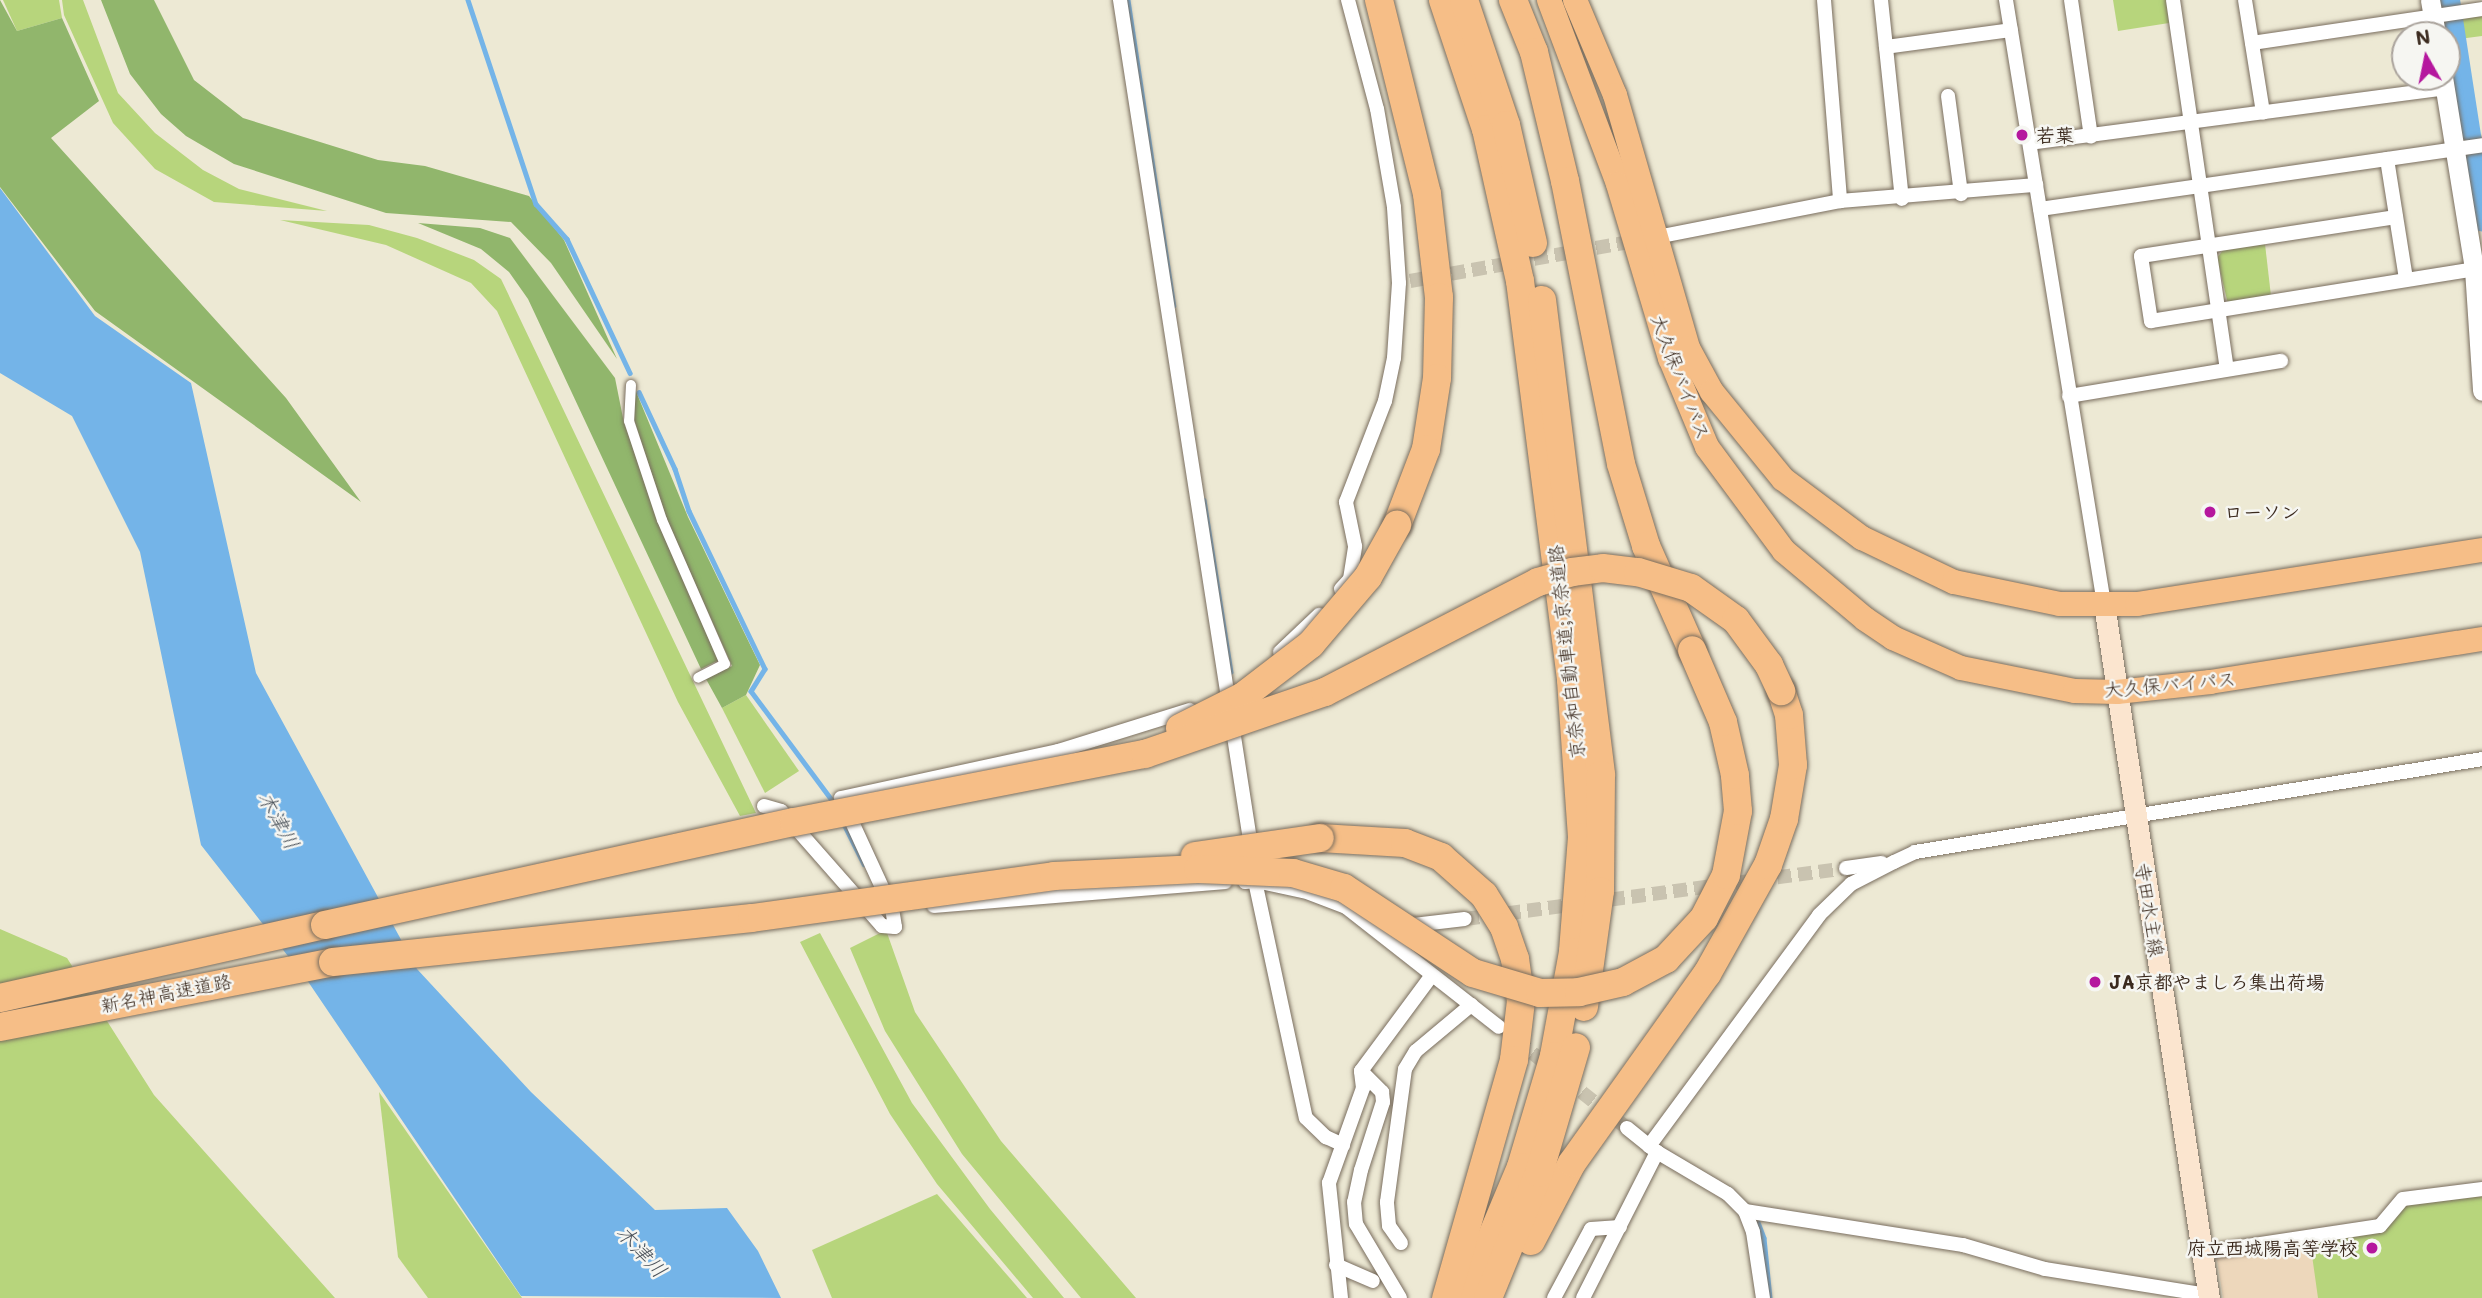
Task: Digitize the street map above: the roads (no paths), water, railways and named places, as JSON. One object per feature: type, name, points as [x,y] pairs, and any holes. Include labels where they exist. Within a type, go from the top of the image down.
[{"type":"highway","points":[[880,808],[1109,754],[1196,721],[1242,697],[1311,644],[1341,612],[1368,577],[1397,525],[1426,449],[1437,378],[1439,297],[1427,194],[1379,0]]},
{"type":"highway","name":"京奈和自動車道;京奈道路","points":[[1443,0],[1486,129],[1511,232],[1575,622]]},
{"type":"highway","name":"京奈和自動車道;京奈道路","points":[[1464,0],[1506,125],[1530,228],[1588,740],[1600,891],[1584,1007],[1539,1173],[1488,1298]]},
{"type":"highway","points":[[1054,877],[1198,869],[1293,873],[1344,888],[1440,954],[1507,986],[1539,993],[1579,992],[1623,982],[1651,969],[1687,939],[1716,897],[1733,849],[1738,811],[1735,775],[1723,722],[1646,546],[1621,464],[1565,180],[1534,52],[1513,0]]},
{"type":"highway","name":"大久保バイパス","points":[[1549,0],[1619,184],[1687,402],[1707,447],[1761,524],[1784,551],[1838,599],[1893,638],[1926,654],[2031,685],[2118,692],[2360,660],[2482,639]]},
{"type":"highway","name":"大久保バイパス","points":[[1575,0],[1615,95],[1658,232],[1688,348],[1712,392],[1783,479],[1823,513],[1910,564],[1954,582],[2060,604],[2104,604],[2204,595],[2482,550]]},
{"type":"highway","points":[[880,808],[1087,768],[1262,716],[1376,668],[1538,582],[1572,572],[1603,568],[1638,572],[1691,589],[1736,620],[1769,665],[1788,715],[1793,765],[1784,819],[1768,865],[1707,974],[1572,1163],[1502,1298]]},
{"type":"highway","name":"京奈和自動車道;京奈道路","points":[[1466,1298],[1521,1167],[1565,1007],[1582,837],[1588,740]]},
{"type":"highway","name":"新名神高速道路","points":[[0,998],[794,822],[880,808]]},
{"type":"highway","points":[[1054,877],[1320,838],[1405,843],[1441,858],[1484,895],[1504,927],[1515,959],[1521,1001],[1514,1060],[1446,1298]]},
{"type":"highway","name":"新名神高速道路","points":[[0,1027],[333,962],[752,918],[1054,877]]},
{"type":"main road","name":"寺田水主線","points":[[2104,604],[2209,1296]]},
{"type":"street","points":[[1120,0],[1228,690],[1255,881],[1306,1118],[1326,1137],[1343,1145]]},
{"type":"street","points":[[764,806],[781,811],[882,926],[895,927],[892,909],[841,798],[968,773],[1093,741],[1206,704],[1284,649],[1350,579],[1354,546],[1346,502],[1385,401],[1405,282],[1377,109],[1348,0]]},
{"type":"street","points":[[1825,0],[1840,201]]},
{"type":"street","points":[[1881,0],[1902,199]]},
{"type":"street","points":[[2006,0],[2104,604]]},
{"type":"street","points":[[2071,0],[2091,137]]},
{"type":"street","points":[[2173,0],[2227,368]]},
{"type":"street","points":[[2245,0],[2263,113]]},
{"type":"street","points":[[2252,43],[2482,9]]},
{"type":"street","points":[[1886,47],[2011,30]]},
{"type":"street","points":[[2030,143],[2263,113],[2391,91]]},
{"type":"street","points":[[2446,91],[2459,148],[2474,269],[2482,391]]},
{"type":"street","points":[[1948,96],[1961,194]]},
{"type":"street","points":[[2040,209],[2481,145]]},
{"type":"street","points":[[2386,159],[2406,279]]},
{"type":"street","points":[[1658,232],[1731,213],[1742,219],[1840,201],[1902,199],[2036,185]]},
{"type":"street","points":[[2396,217],[2141,256],[2151,321],[2474,269]]},
{"type":"street","points":[[2069,396],[2281,361]]},
{"type":"street","points":[[631,386],[629,421],[662,520],[725,664],[698,678]]},
{"type":"street","points":[[1583,1298],[1620,1227],[1653,1149],[1819,915],[1851,884],[1915,852],[2482,759]]},
{"type":"street","points":[[1846,868],[1894,862]]},
{"type":"street","points":[[892,909],[1255,881],[1304,891],[1346,907],[1499,1027]]},
{"type":"street","points":[[1376,930],[1465,919]]},
{"type":"street","points":[[1341,1298],[1329,1183],[1363,1088],[1361,1071],[1432,975]]},
{"type":"street","points":[[1401,1243],[1389,1226],[1387,1202],[1405,1069],[1416,1051],[1471,1005]]},
{"type":"street","points":[[1361,1071],[1382,1091],[1383,1102],[1361,1170],[1354,1202],[1356,1224],[1400,1298]]},
{"type":"street","points":[[1627,1129],[1653,1149],[1728,1194],[1745,1211],[1753,1232],[1762,1298]]},
{"type":"street","points":[[2201,1253],[2380,1226],[2403,1199],[2482,1189]]},
{"type":"street","points":[[1745,1211],[1963,1245],[2045,1269],[2209,1296]]},
{"type":"street","points":[[1553,1298],[1591,1229],[1620,1227]]},
{"type":"street","points":[[1336,1265],[1373,1281]]},
{"type":"water","name":"木津川","points":[[0,188],[95,316],[191,383],[256,673],[417,969],[531,1092],[655,1210],[727,1208],[758,1251],[781,1298],[521,1296],[309,983],[201,845],[140,552],[72,416],[0,373]]},
{"type":"waterway","points":[[468,0],[536,204],[567,239],[630,373]]},
{"type":"waterway","points":[[1128,0],[1174,306]]},
{"type":"waterway","points":[[2448,0],[2482,219]]},
{"type":"waterway","points":[[639,392],[675,469],[689,511],[765,669],[751,691],[835,804]]},
{"type":"waterway","points":[[1204,500],[1231,672]]},
{"type":"waterway","points":[[843,822],[864,864]]},
{"type":"waterway","points":[[1756,1217],[1764,1238],[1770,1298]]},
{"type":"tunnel","points":[[1410,281],[1641,240]]},
{"type":"tunnel","points":[[1465,919],[1846,868]]},
{"type":"tunnel","points":[[1516,1040],[1627,1128]]},
{"type":"place","name":"若葉","points":[[2022,135]]},
{"type":"place","name":"ローソン","points":[[2210,512]]},
{"type":"place","name":"JA京都やましろ集出荷場","points":[[2095,982]]},
{"type":"place","name":"府立西城陽高等学校","points":[[2372,1248]]}]
